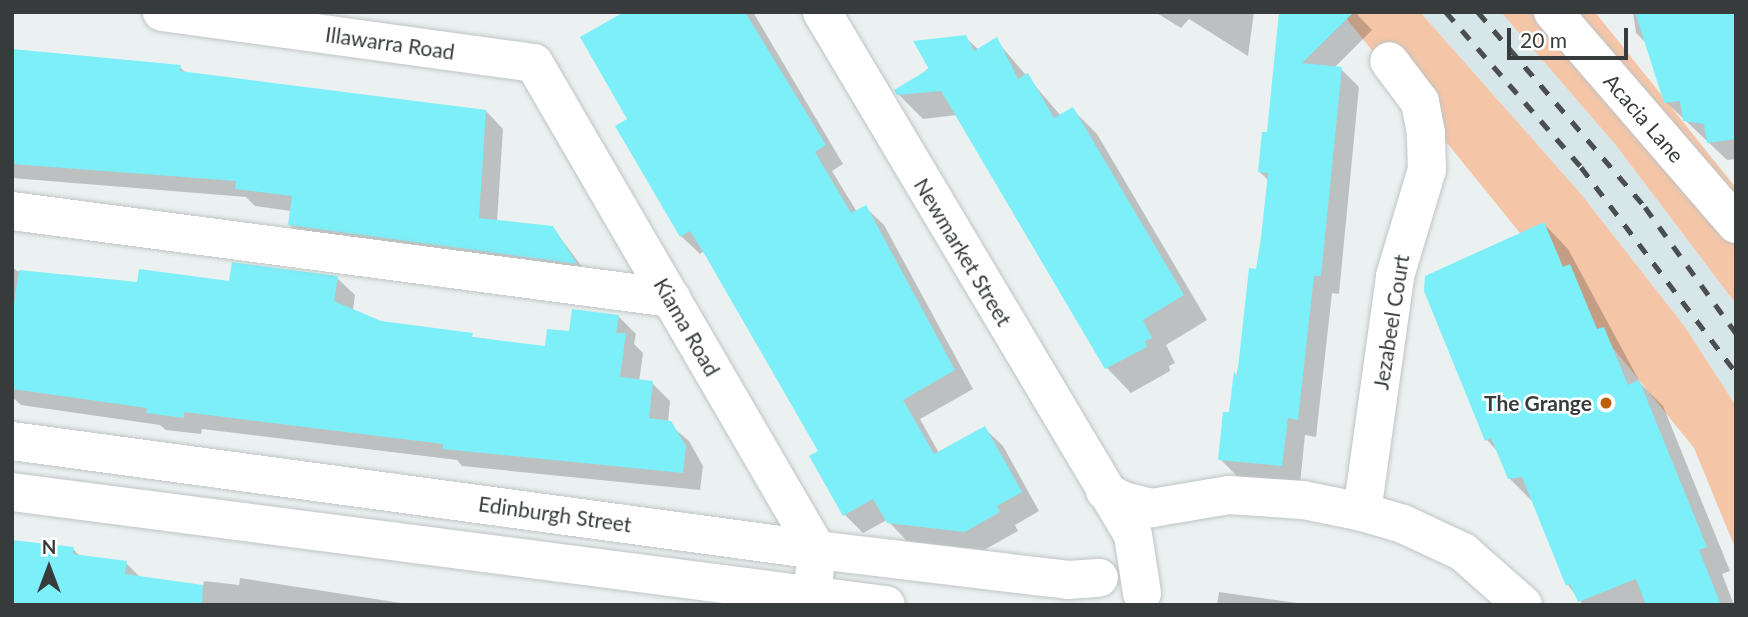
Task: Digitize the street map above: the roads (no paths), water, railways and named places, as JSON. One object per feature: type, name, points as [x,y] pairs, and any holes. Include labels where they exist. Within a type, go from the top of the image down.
[{"type":"street","name":"Illawarra Road","points":[[162,12],[534,63]]},
{"type":"street","name":"Newmarket Street","points":[[822,12],[1133,535],[1138,553],[1143,599]]},
{"type":"street","name":"Acacia Lane","points":[[1553,12],[1736,224]]},
{"type":"street","name":"Jezabeel Court","points":[[1362,512],[1388,313],[1427,169],[1426,132],[1419,102],[1389,61]]},
{"type":"street","name":"Kiama Road","points":[[534,63],[817,550]]},
{"type":"street","points":[[12,211],[671,298]]},
{"type":"street","name":"Edinburgh Street","points":[[12,441],[817,550],[1068,579],[1094,587],[1122,576],[1143,599]]},
{"type":"street","name":"Newmarket Street","points":[[1094,587],[1112,522],[1105,491]]},
{"type":"street","points":[[1105,491],[1123,501],[1152,508],[1229,495],[1285,498],[1362,512],[1403,524],[1462,552],[1523,605]]},
{"type":"street","points":[[12,492],[886,605]]},
{"type":"street","points":[[1138,553],[1149,525],[1198,500]]},
{"type":"street","points":[[812,596],[817,550]]},
{"type":"railway","points":[[1446,12],[1581,167],[1736,373]]},
{"type":"railway","points":[[1478,12],[1645,207],[1736,333]]},
{"type":"place","name":"The Grange","points":[[1606,403]]}]
